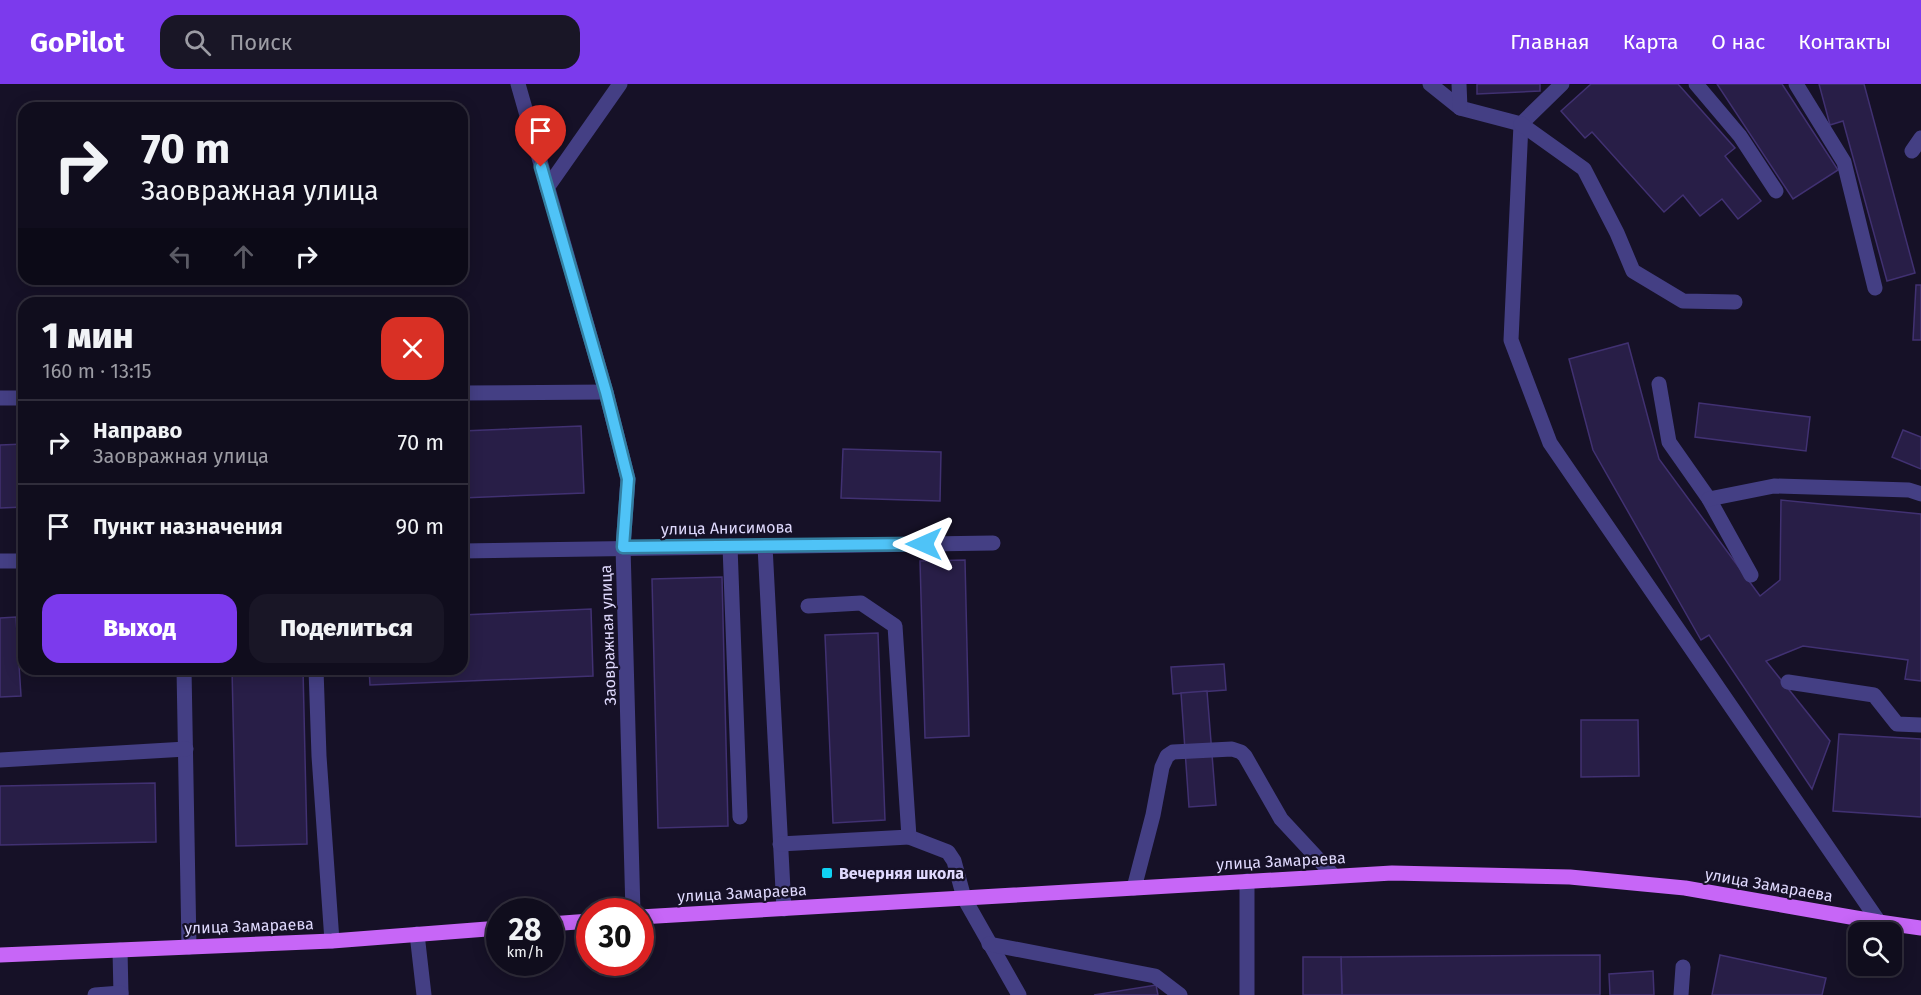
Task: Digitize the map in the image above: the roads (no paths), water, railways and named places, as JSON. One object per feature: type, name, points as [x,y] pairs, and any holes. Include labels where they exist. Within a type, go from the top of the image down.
[{"type":"main road","name":"улица Замараева","points":[[654,916],[1392,873],[1570,877],[1685,888],[1879,922]]},
{"type":"main road","name":"улица Замараева","points":[[1902,925],[1921,928]]},
{"type":"main road","name":"улица Замараева","points":[[0,955],[332,941],[486,929]]},
{"type":"street","name":"Заовражная улица","points":[[518,84],[606,392],[628,479],[623,547],[633,898]]},
{"type":"street","points":[[547,188],[620,84]]},
{"type":"street","points":[[1430,84],[1460,108],[1521,124],[1584,169],[1617,233],[1633,271],[1683,301],[1735,302]]},
{"type":"street","points":[[1460,84],[1460,108]]},
{"type":"street","points":[[1696,84],[1740,136],[1776,191]]},
{"type":"street","points":[[1796,84],[1844,162],[1875,288]]},
{"type":"street","points":[[1559,86],[1521,124],[1511,340],[1550,443],[1879,922]]},
{"type":"street","points":[[1912,151],[1921,138]]},
{"type":"street","points":[[1659,384],[1669,442],[1709,499],[1750,575]]},
{"type":"street","points":[[468,393],[606,392]]},
{"type":"street","points":[[0,398],[18,398]]},
{"type":"street","points":[[1709,499],[1774,486],[1909,490],[1921,494]]},
{"type":"street","name":"улица Анисимова","points":[[468,551],[993,543]]},
{"type":"street","points":[[730,546],[740,817]]},
{"type":"street","points":[[765,546],[784,909]]},
{"type":"street","points":[[0,561],[18,561]]},
{"type":"street","points":[[808,606],[861,603],[895,626],[909,837]]},
{"type":"street","points":[[184,675],[189,947]]},
{"type":"street","points":[[316,675],[319,756],[332,941]]},
{"type":"street","points":[[1788,682],[1874,695],[1897,724],[1921,725]]},
{"type":"street","points":[[0,760],[186,749]]},
{"type":"street","points":[[1134,888],[1153,815],[1162,767],[1167,756],[1173,752],[1232,749],[1241,752],[1281,819],[1334,876]]},
{"type":"street","points":[[780,844],[909,837],[948,852],[954,861],[964,898],[1019,995]]},
{"type":"street","points":[[1247,881],[1247,995]]},
{"type":"street","points":[[417,934],[424,995]]},
{"type":"street","points":[[989,944],[1155,976],[1180,995]]},
{"type":"street","points":[[95,995],[121,994],[120,950]]},
{"type":"street","points":[[1681,995],[1683,967]]},
{"type":"place","name":"Вечерняя школа","points":[[827,873]]}]
